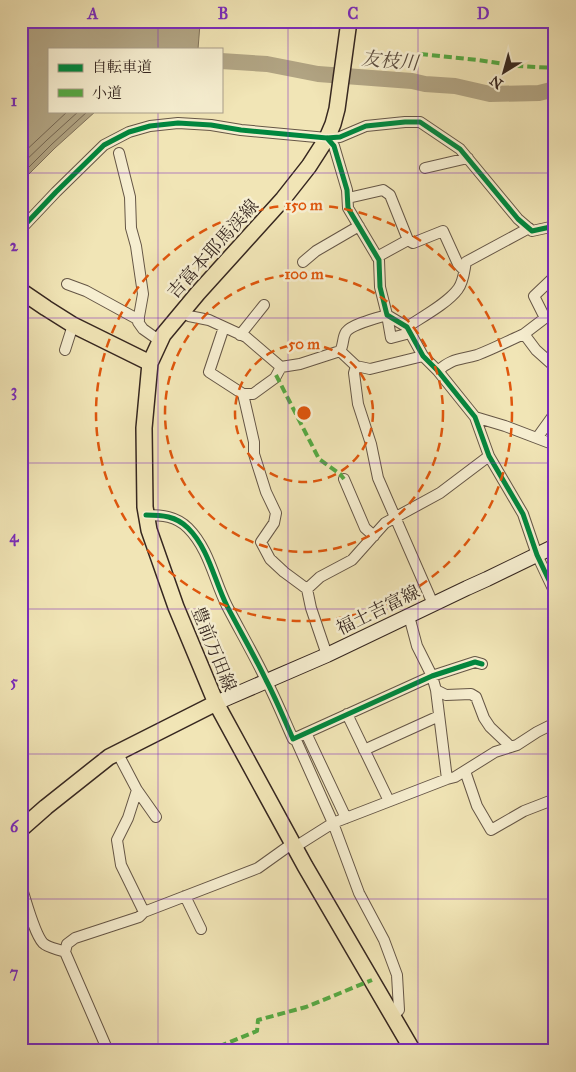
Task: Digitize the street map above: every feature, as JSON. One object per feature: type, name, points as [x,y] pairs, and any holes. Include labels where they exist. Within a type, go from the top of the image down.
[{"type":"main road","name":"吉富本耶馬渓線","points":[[150,363],[163,335],[283,199],[309,166],[327,138],[338,109],[349,21]]},
{"type":"main road","points":[[21,291],[73,324],[150,363]]},
{"type":"main road","name":"豊前万田線","points":[[150,363],[144,428],[145,507],[148,530],[176,608],[216,703],[294,845],[413,1051]]},
{"type":"main road","name":"福土吉富線","points":[[216,703],[327,655],[555,546]]},
{"type":"main road","points":[[21,829],[104,760],[216,703]]},
{"type":"street","points":[[21,229],[104,146],[128,132],[150,126],[178,123],[340,138],[366,126],[420,122],[460,148],[518,219],[532,231],[555,226]]},
{"type":"street","points":[[327,138],[334,146],[348,190],[348,208],[379,260],[380,287],[391,338],[408,330],[458,289],[463,279],[466,262],[529,228]]},
{"type":"street","points":[[119,152],[130,196],[131,228],[136,246],[143,294],[138,322],[143,329],[160,341]]},
{"type":"street","points":[[425,168],[468,158]]},
{"type":"street","points":[[348,198],[383,190],[390,195],[408,240],[413,243],[443,231],[458,264],[464,270]]},
{"type":"street","points":[[303,262],[316,251],[359,226]]},
{"type":"street","points":[[377,257],[408,240]]},
{"type":"street","points":[[438,371],[445,364],[455,359],[476,355],[524,334],[545,318],[534,296],[555,276]]},
{"type":"street","points":[[67,284],[86,291],[138,320]]},
{"type":"street","points":[[240,335],[264,305]]},
{"type":"street","points":[[182,312],[189,316],[209,320],[246,337],[281,367],[300,364],[340,351],[343,346],[345,333],[351,328],[387,315]]},
{"type":"street","points":[[387,315],[408,330],[423,356],[438,371],[475,417],[490,456],[523,514],[537,555],[555,592]]},
{"type":"street","points":[[65,350],[73,324]]},
{"type":"street","points":[[224,327],[209,372],[243,394],[253,394],[275,378],[281,367]]},
{"type":"street","points":[[524,334],[536,350],[555,368]]},
{"type":"street","points":[[340,351],[356,366],[370,369],[423,356]]},
{"type":"street","points":[[356,366],[354,373],[358,404],[371,444],[378,478],[434,604]]},
{"type":"street","points":[[243,394],[254,442],[254,454],[266,492],[276,513],[274,523],[261,542],[270,560],[307,588],[311,608],[327,655]]},
{"type":"street","points":[[537,438],[555,413]]},
{"type":"street","points":[[475,417],[555,445]]},
{"type":"street","points":[[307,588],[320,577],[352,560],[385,523],[440,493],[490,456]]},
{"type":"street","points":[[344,479],[365,528],[374,536]]},
{"type":"street","points":[[146,514],[163,515],[175,519],[187,527],[205,551],[226,604],[266,680],[293,739],[295,738],[333,822],[359,893],[384,940],[397,975],[399,1010],[393,1016]]},
{"type":"street","points":[[408,616],[417,646],[432,676],[436,690],[447,778]]},
{"type":"street","points":[[295,738],[432,676],[475,662],[482,664]]},
{"type":"street","points":[[436,690],[446,695],[471,694],[476,697],[484,718],[490,727],[512,746]]},
{"type":"street","points":[[347,714],[389,801]]},
{"type":"street","points":[[364,750],[439,716]]},
{"type":"street","points":[[108,1051],[65,952],[67,944],[75,938],[139,917],[144,912],[258,868],[333,822],[447,778],[455,777],[495,752],[517,745],[555,723]]},
{"type":"street","points":[[306,733],[346,818]]},
{"type":"street","points":[[117,752],[137,790],[156,817]]},
{"type":"street","points":[[464,771],[477,806],[491,830],[524,811],[555,799]]},
{"type":"street","points":[[137,790],[128,818],[117,840],[121,865],[144,912]]},
{"type":"street","points":[[21,886],[35,928],[42,942],[65,952]]},
{"type":"street","points":[[185,896],[201,929]]},
{"type":"water","points":[[21,21],[142,21],[200,24],[198,48],[48,48],[48,112],[95,112],[29,174],[21,178]]},
{"type":"waterway","name":"友枝川","points":[[222,61],[267,64],[318,74],[455,86],[490,94],[539,93],[555,89]]},
{"type":"marked path","points":[[420,54],[517,66],[555,68]]},
{"type":"marked path","points":[[276,375],[319,459],[344,479]]},
{"type":"marked path","points":[[208,1051],[257,1031],[258,1020],[306,1007],[372,980]]},
{"type":"cycle path","points":[[21,229],[104,145],[129,132],[150,126],[178,123],[327,138],[340,137],[366,126],[420,122],[460,149],[518,219],[532,231],[555,226]]},
{"type":"cycle path","points":[[327,138],[334,146],[347,190],[348,208],[379,260],[380,287],[387,315],[407,327],[423,356],[438,371],[475,417],[489,456],[523,514],[537,555],[555,593]]},
{"type":"cycle path","points":[[146,515],[163,516],[179,521],[188,528],[201,545],[222,596],[270,687],[293,739],[432,676],[475,662],[482,664]]}]
